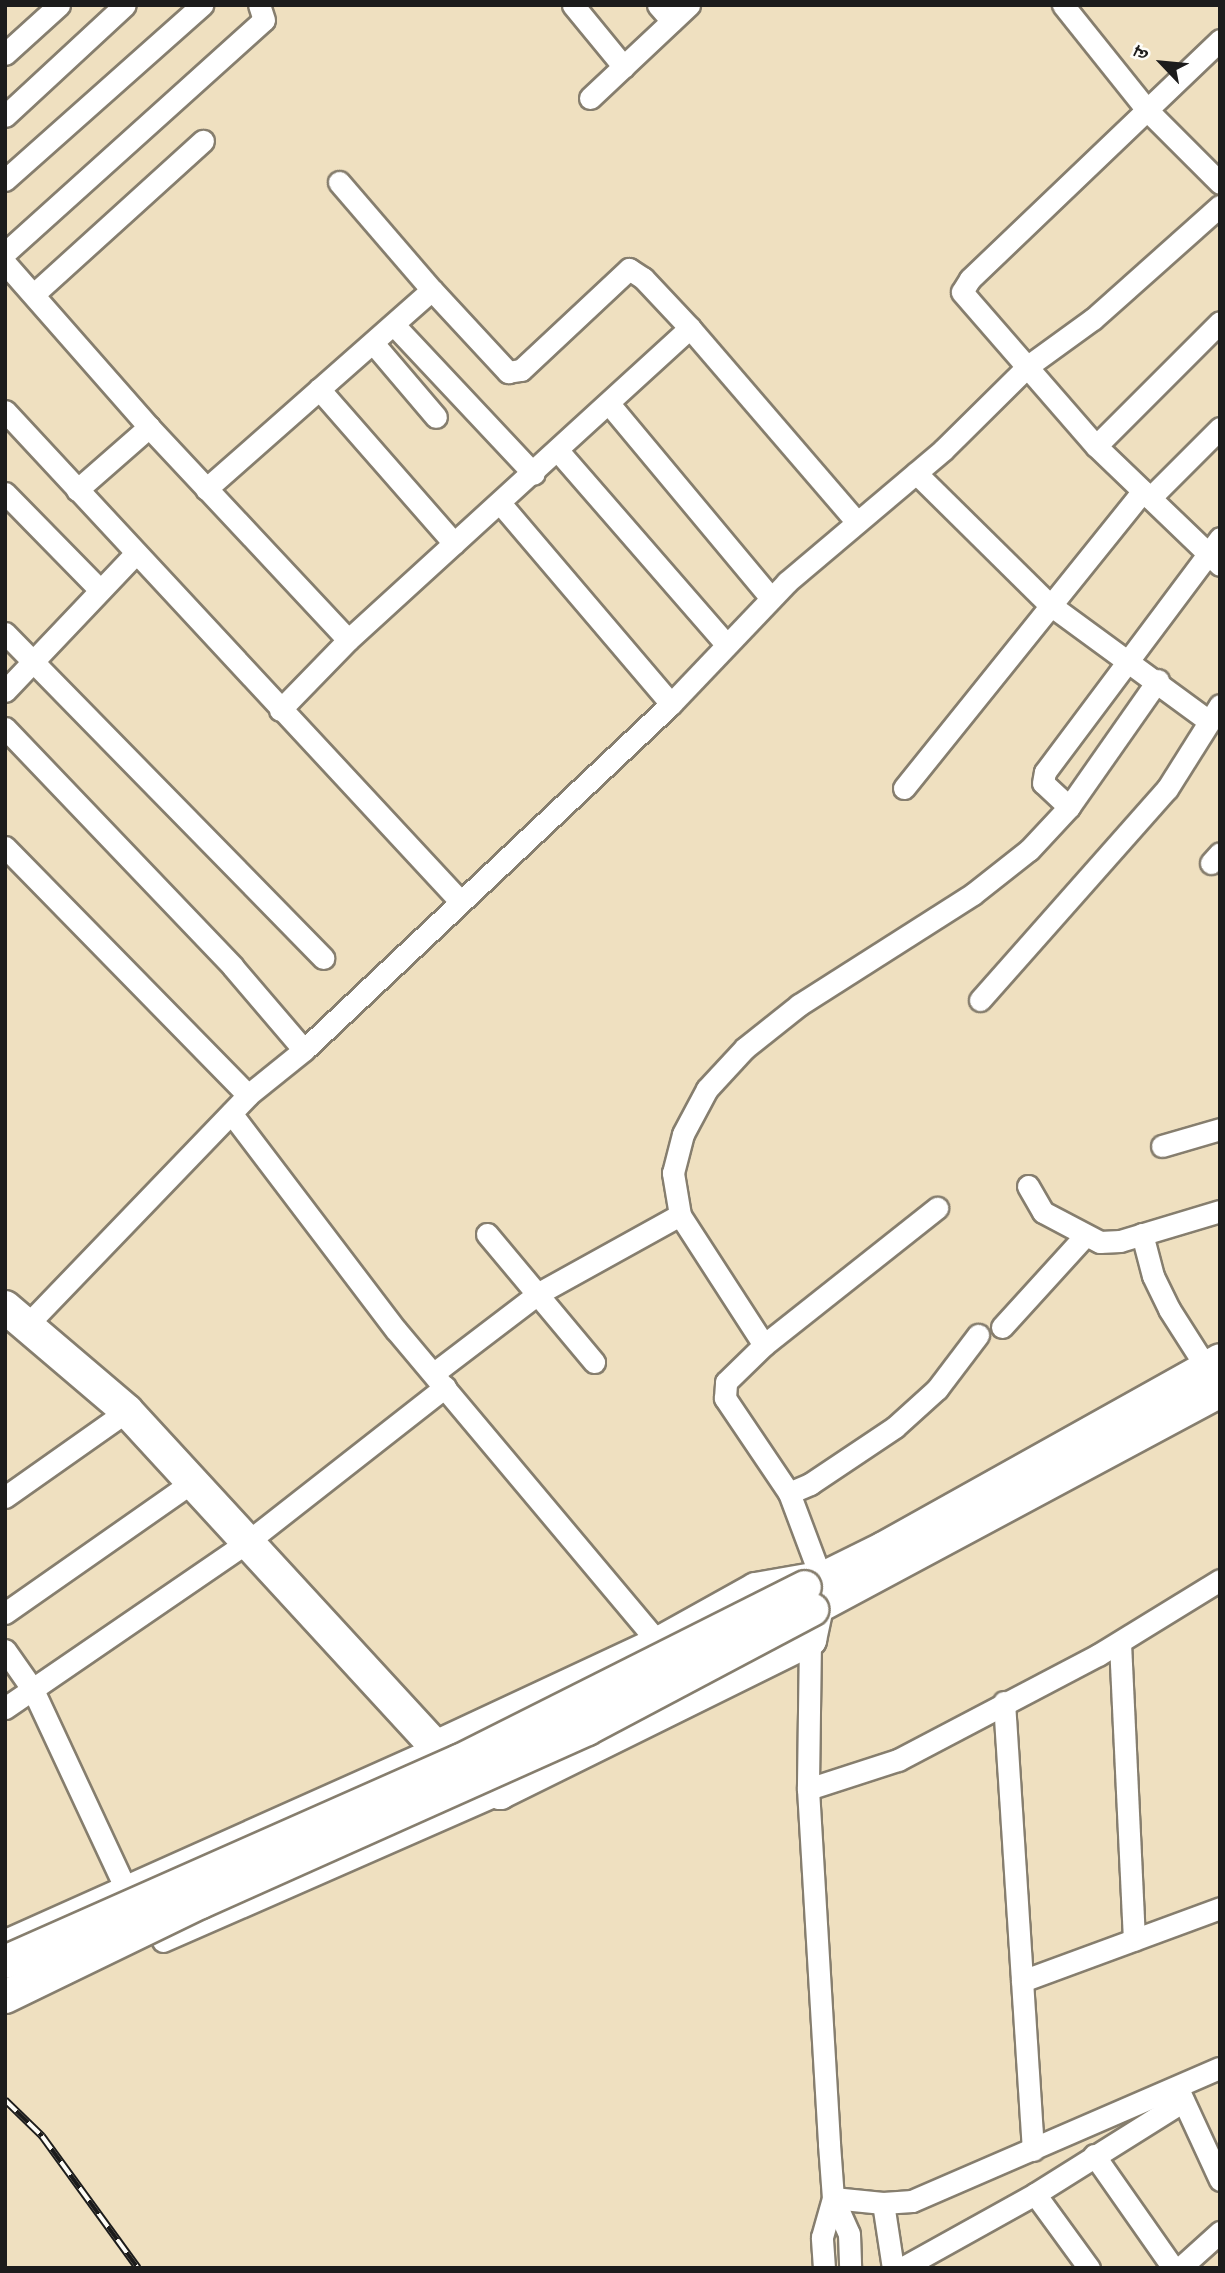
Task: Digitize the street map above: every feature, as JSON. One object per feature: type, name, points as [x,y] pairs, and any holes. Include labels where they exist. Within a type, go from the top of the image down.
[{"type":"main road","points":[[16,1316],[127,1411],[436,1747],[500,1793],[813,1605],[884,1548],[1215,1373]]},
{"type":"main road","points":[[436,1747],[659,1643],[756,1589],[813,1605]]},
{"type":"main road","points":[[5,1962],[813,1605]]},
{"type":"main road","points":[[5,1997],[201,1902],[587,1729],[813,1605]]},
{"type":"street","points":[[5,54],[59,5]]},
{"type":"street","points":[[5,116],[125,5]]},
{"type":"street","points":[[5,180],[202,5]]},
{"type":"street","points":[[5,253],[264,20],[259,5]]},
{"type":"street","points":[[573,5],[624,67]]},
{"type":"street","points":[[590,99],[624,67],[665,13],[689,5]]},
{"type":"street","points":[[1063,5],[1148,111],[1220,183]]},
{"type":"street","points":[[1069,807],[1043,778],[1129,660],[1215,552],[1146,495],[1096,446],[966,299],[964,284],[1220,40]]},
{"type":"street","points":[[34,294],[203,141]]},
{"type":"street","points":[[339,182],[432,290],[508,372],[521,370],[629,269],[643,278],[690,328],[857,523]]},
{"type":"street","points":[[16,1316],[248,1096],[304,1050],[671,704],[771,598],[916,473],[1028,366],[1093,319],[1220,206]]},
{"type":"street","points":[[5,263],[149,427],[348,640]]},
{"type":"street","points":[[206,489],[432,290]]},
{"type":"street","points":[[1096,446],[1220,322]]},
{"type":"street","points":[[394,324],[534,474]]},
{"type":"street","points":[[280,710],[348,640],[559,452],[690,328]]},
{"type":"street","points":[[373,343],[436,417]]},
{"type":"street","points":[[319,389],[454,543]]},
{"type":"street","points":[[610,405],[771,598]]},
{"type":"street","points":[[5,411],[460,901]]},
{"type":"street","points":[[77,489],[149,427]]},
{"type":"street","points":[[904,788],[1049,604],[1146,495],[1220,428]]},
{"type":"street","points":[[559,452],[726,644]]},
{"type":"street","points":[[916,473],[1049,604],[1158,680],[1214,713],[1167,789],[980,999]]},
{"type":"street","points":[[5,493],[100,590]]},
{"type":"street","points":[[500,503],[671,704]]},
{"type":"street","points":[[5,691],[36,662],[136,553]]},
{"type":"street","points":[[5,632],[323,958]]},
{"type":"street","points":[[764,1345],[680,1215],[673,1172],[683,1134],[707,1089],[745,1048],[799,1005],[973,894],[1029,850],[1069,807],[1158,680]]},
{"type":"street","points":[[5,728],[233,967],[304,1050]]},
{"type":"street","points":[[5,847],[248,1096]]},
{"type":"street","points":[[231,1113],[396,1331],[659,1643]]},
{"type":"street","points":[[1162,1146],[1220,1129]]},
{"type":"street","points":[[1028,1186],[1043,1212],[1084,1237],[1100,1242],[1142,1234],[1220,1211]]},
{"type":"street","points":[[824,2268],[822,2237],[833,2198],[808,1789],[813,1605],[789,1493],[723,1390],[764,1345],[937,1208]]},
{"type":"street","points":[[5,1708],[246,1543],[540,1293],[680,1215]]},
{"type":"street","points":[[487,1234],[540,1293],[594,1362]]},
{"type":"street","points":[[1142,1234],[1153,1276],[1169,1309],[1215,1373]]},
{"type":"street","points":[[1002,1327],[1084,1237]]},
{"type":"street","points":[[789,1493],[819,1479],[895,1427],[937,1389],[978,1335]]},
{"type":"street","points":[[5,1497],[127,1411]]},
{"type":"street","points":[[5,1613],[191,1483]]},
{"type":"street","points":[[808,1789],[898,1760],[1120,1643],[1220,1580]]},
{"type":"street","points":[[1120,1643],[1134,1940]]},
{"type":"street","points":[[5,1650],[33,1690],[125,1887]]},
{"type":"street","points":[[1004,1702],[1033,2150]]},
{"type":"street","points":[[5,1940],[436,1747]]},
{"type":"street","points":[[163,1941],[500,1793]]},
{"type":"street","points":[[1022,1981],[1220,1908]]},
{"type":"street","points":[[902,2268],[1035,2194],[1220,2068]]},
{"type":"street","points":[[833,2198],[883,2203],[912,2201],[1033,2150],[1180,2094]]},
{"type":"street","points":[[1180,2094],[1220,2180]]},
{"type":"street","points":[[1094,2155],[1173,2268]]},
{"type":"street","points":[[1035,2194],[1089,2268]]},
{"type":"street","points":[[833,2198],[849,2234],[850,2268]]},
{"type":"street","points":[[883,2203],[893,2268]]},
{"type":"street","points":[[1180,2268],[1220,2232]]},
{"type":"railway","points":[[5,2100],[42,2136],[138,2268]]}]
